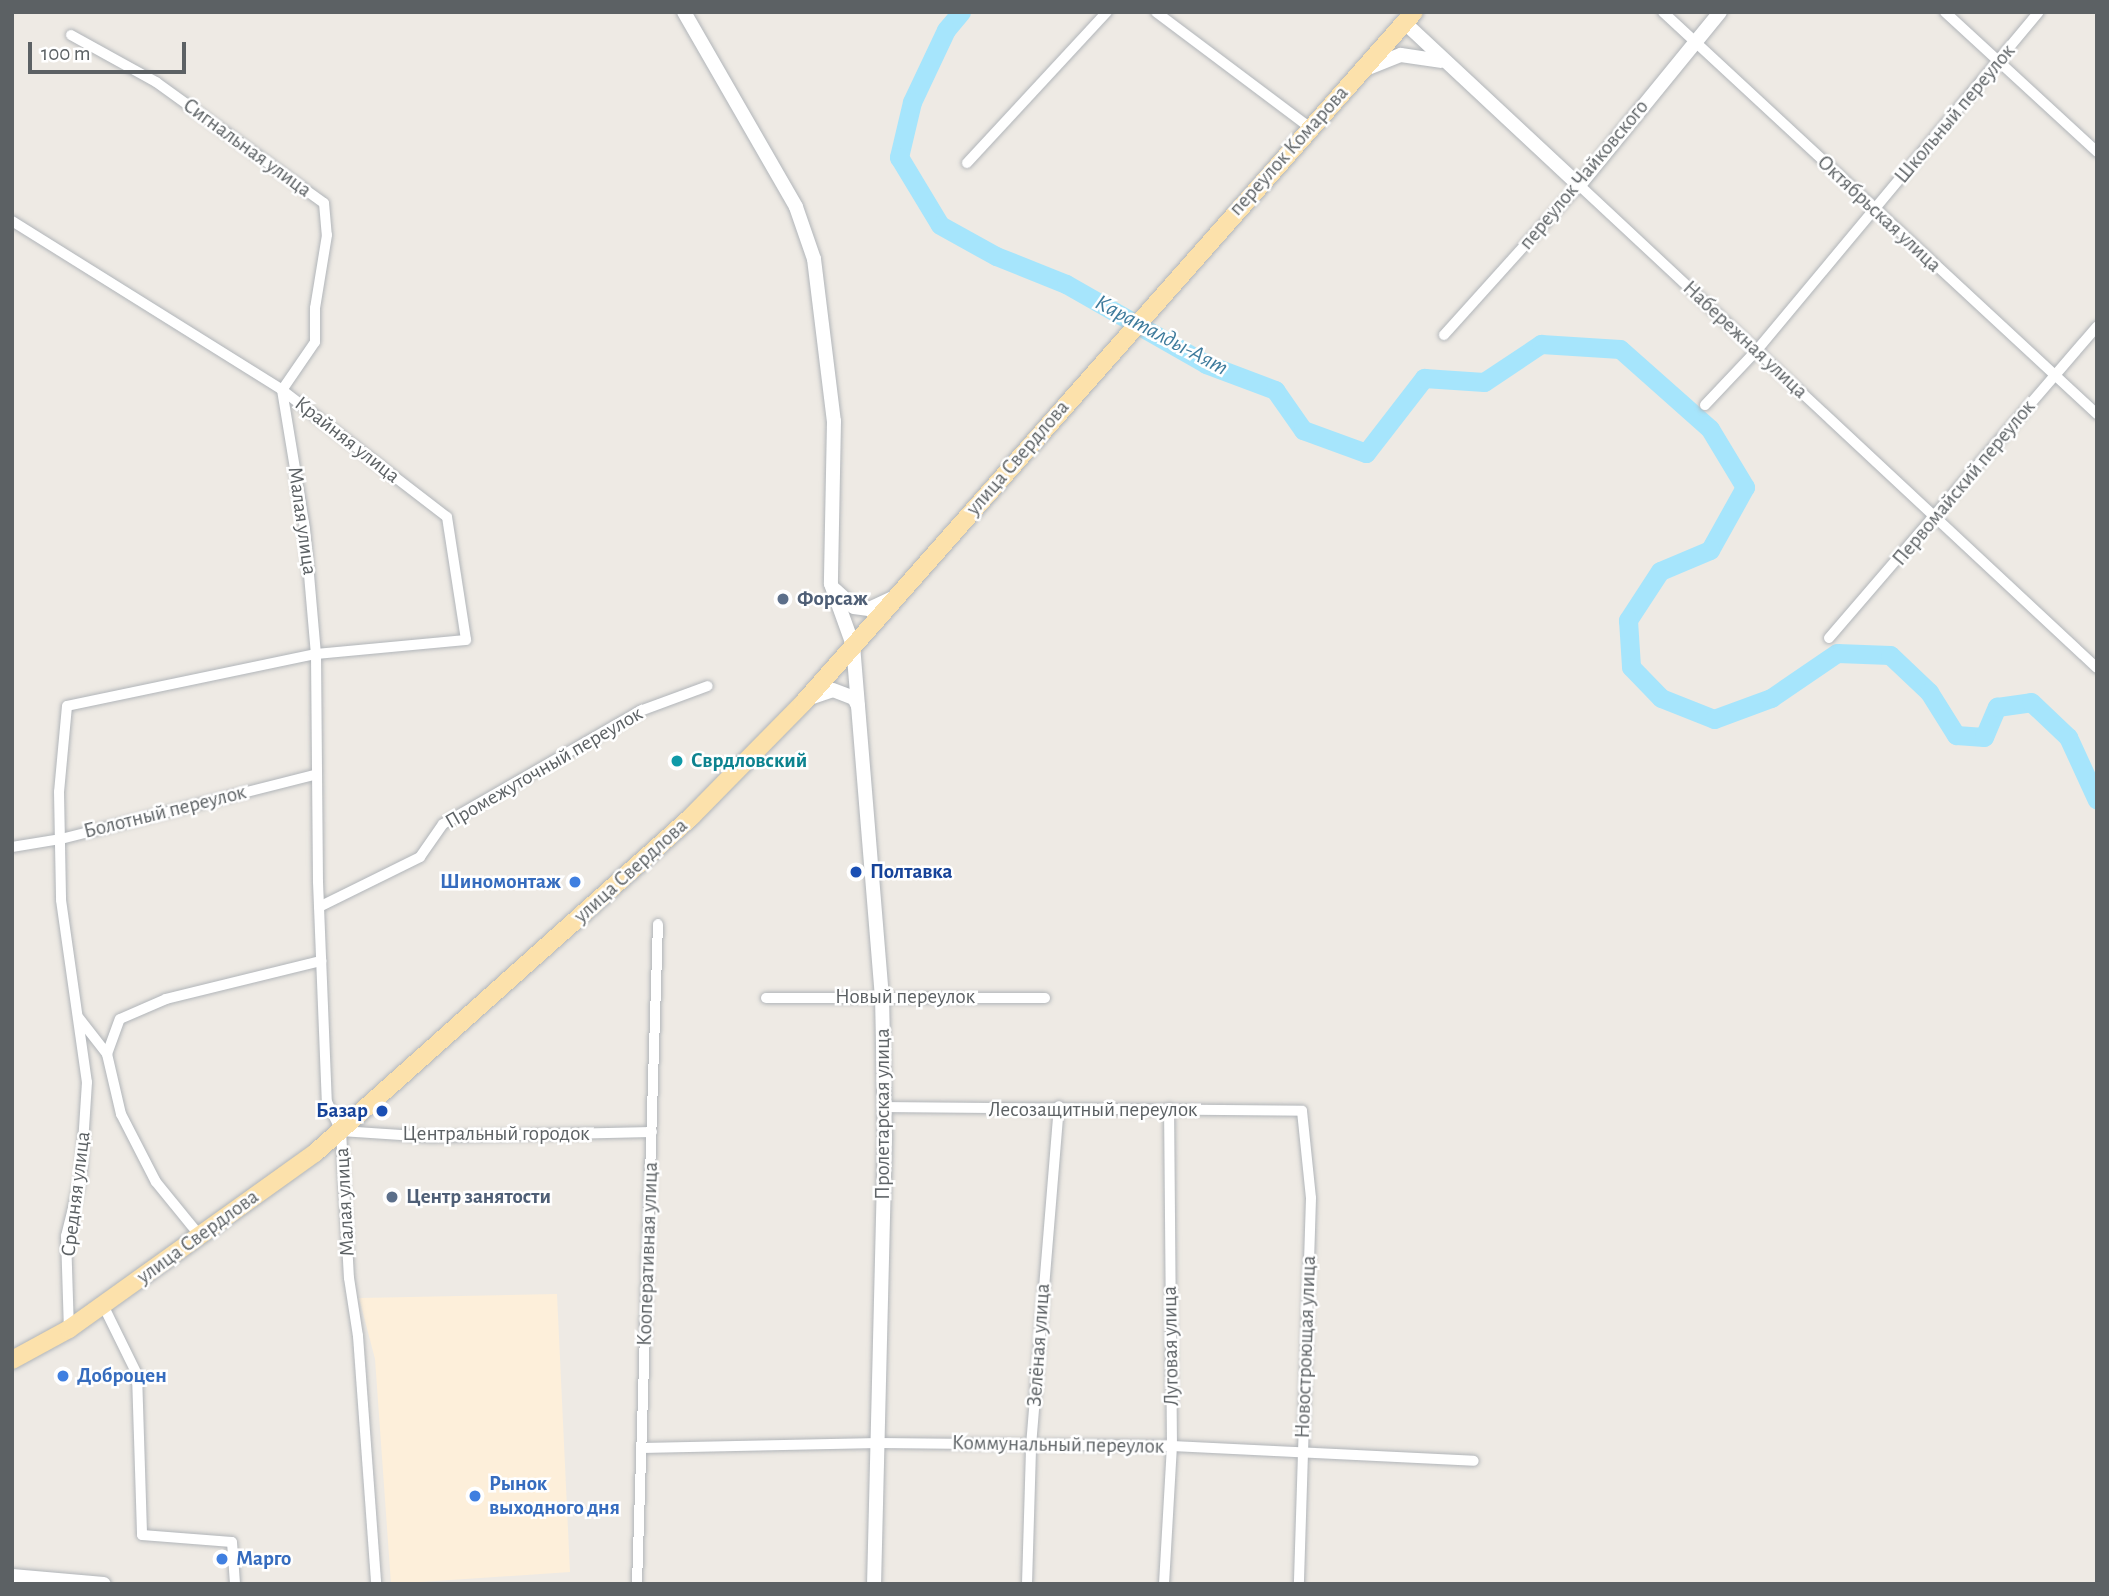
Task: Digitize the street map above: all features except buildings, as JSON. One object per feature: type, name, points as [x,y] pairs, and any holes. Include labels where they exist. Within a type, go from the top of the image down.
[{"type":"main road","name":"переулок Комарова","points":[[1164,289],[1309,127],[1364,70],[1404,16]]},
{"type":"main road","name":"улица Свердлова","points":[[12,1360],[69,1329],[200,1236],[341,1130],[691,817],[803,703],[1164,289]]},
{"type":"street","points":[[684,12],[796,207],[814,259],[834,421],[831,584],[855,607],[869,609],[897,596]]},
{"type":"street","points":[[967,163],[1107,12]]},
{"type":"street","points":[[1156,12],[1309,127]]},
{"type":"street","name":"Октябрьская улица","points":[[1663,12],[2097,414]]},
{"type":"street","name":"переулок Чайковского","points":[[1444,335],[1579,185],[1720,12]]},
{"type":"street","points":[[1945,12],[2097,152]]},
{"type":"street","name":"Школьный переулок","points":[[1705,405],[1758,350],[2039,12]]},
{"type":"street","name":"Набережная улица","points":[[1404,16],[1441,61],[1758,350],[1934,520],[2097,668]]},
{"type":"street","name":"Сигнальная улица","points":[[71,35],[156,82],[324,203],[327,235],[315,308],[315,342],[282,390]]},
{"type":"street","points":[[1364,70],[1401,55],[1441,61]]},
{"type":"street","name":"Крайняя улица","points":[[12,221],[282,390],[447,517],[466,640],[316,653]]},
{"type":"street","name":"Первомайский переулок","points":[[1829,638],[1934,520],[2097,326]]},
{"type":"street","name":"Малая улица","points":[[282,390],[305,529],[316,653],[319,907],[327,1102],[341,1130],[349,1278],[358,1336],[376,1584]]},
{"type":"street","name":"Пролетарская улица","points":[[831,584],[853,645],[882,996],[884,1107],[874,1584]]},
{"type":"street","name":"Средняя улица","points":[[69,1329],[66,1236],[81,1176],[87,1082],[61,900],[59,792],[67,706],[316,653]]},
{"type":"street","name":"Промежуточный переулок","points":[[319,907],[420,858],[443,824],[640,711],[708,686]]},
{"type":"street","points":[[803,703],[833,690],[853,698],[858,708]]},
{"type":"street","name":"Болотный переулок","points":[[12,847],[61,839],[317,774]]},
{"type":"street","name":"Кооперативная улица","points":[[637,1584],[658,924]]},
{"type":"street","points":[[107,1055],[120,1019],[166,999],[321,961]]},
{"type":"street","name":"Новый переулок","points":[[766,998],[1045,998]]},
{"type":"street","name":"Средняя улица","points":[[78,1017],[107,1055],[121,1114],[150,1171],[200,1236]]},
{"type":"street","name":"Лесозащитный переулок","points":[[884,1107],[971,1111],[1059,1106],[1301,1111]]},
{"type":"street","name":"Зелёная улица","points":[[1027,1584],[1031,1446],[1059,1106]]},
{"type":"street","name":"Луговая улица","points":[[1164,1584],[1172,1446],[1169,1108]]},
{"type":"street","name":"Новостроющая улица","points":[[1299,1584],[1311,1198],[1301,1111]]},
{"type":"street","name":"Центральный городок","points":[[341,1130],[431,1137],[652,1132]]},
{"type":"street","points":[[103,1305],[137,1374],[142,1535],[232,1542],[235,1584]]},
{"type":"street","name":"Коммунальный переулок","points":[[642,1448],[878,1443],[1172,1446],[1474,1461]]},
{"type":"street","points":[[12,1576],[104,1584]]},
{"type":"shaded area","name":"Рынок выходного дня","points":[[557,1294],[570,1572],[391,1584],[375,1359],[359,1298]]},
{"type":"waterway","name":"Караталды-Аят","points":[[961,12],[946,30],[912,102],[899,157],[940,225],[996,256],[1066,284],[1206,364],[1275,390],[1303,430],[1366,453],[1424,378],[1484,382],[1541,344],[1620,349],[1710,429],[1745,487],[1710,550],[1660,571],[1628,620],[1631,667],[1661,698],[1714,719],[1771,698],[1837,653],[1890,655],[1929,692],[1956,735],[1984,737],[1997,707],[2031,702],[2068,737],[2097,800]]},
{"type":"place","name":"Форсаж","points":[[783,599]]},
{"type":"place","name":"Сврдловский","points":[[677,761]]},
{"type":"place","name":"Полтавка","points":[[856,872]]},
{"type":"place","name":"Шиномонтаж","points":[[575,882]]},
{"type":"place","name":"Базар","points":[[382,1111]]},
{"type":"place","name":"Центр занятости","points":[[392,1197]]},
{"type":"place","name":"Доброцен","points":[[63,1376]]},
{"type":"place","name":"Рынок выходного дня","points":[[475,1496]]},
{"type":"place","name":"Марго","points":[[222,1559]]}]
